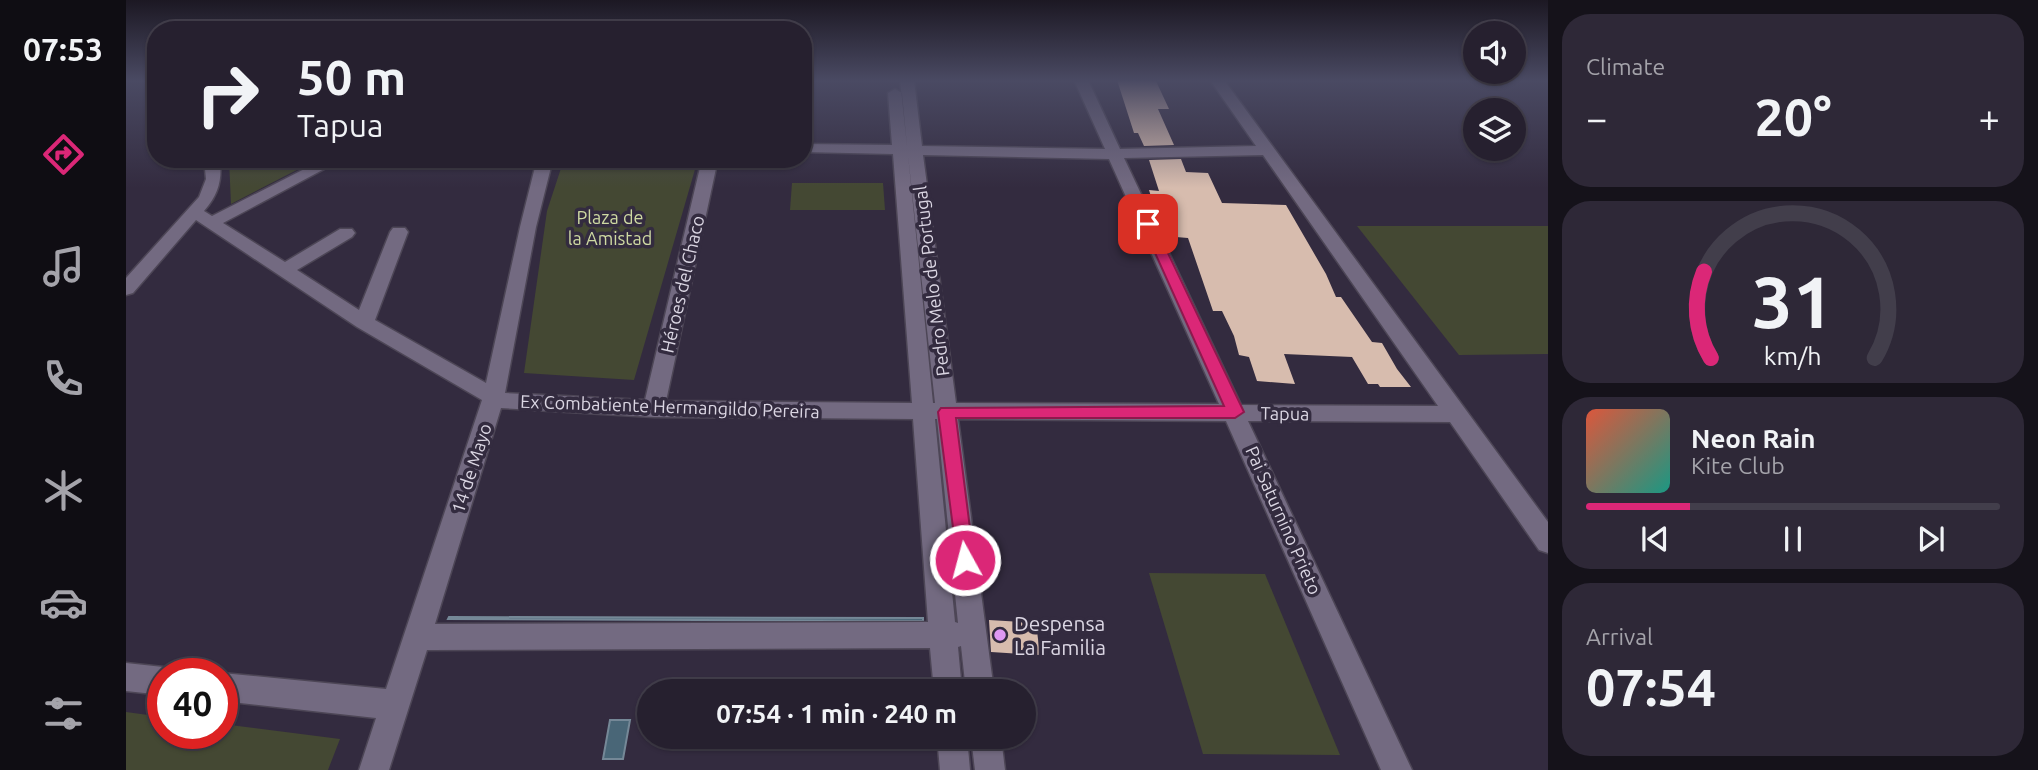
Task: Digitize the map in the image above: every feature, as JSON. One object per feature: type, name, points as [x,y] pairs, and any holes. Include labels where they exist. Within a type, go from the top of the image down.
[{"type":"street","name":"Pedro Melo de Portugal","points":[[901,116],[908,150]]},
{"type":"street","name":"Pedro Melo de Portugal","points":[[908,116],[923,411],[947,679]]},
{"type":"street","name":"Pai Saturnino Prieto","points":[[1098,116],[1397,770]]},
{"type":"street","points":[[1243,116],[1548,542]]},
{"type":"street","points":[[812,148],[1115,154],[1267,150]]},
{"type":"street","points":[[204,217],[214,179],[213,168]]},
{"type":"street","points":[[128,286],[204,217],[316,168]]},
{"type":"street","name":"14 de Mayo","points":[[374,770],[494,397],[528,227],[543,168]]},
{"type":"street","name":"Héroes del Chaco","points":[[654,409],[708,168]]},
{"type":"street","name":"Ex Combatiente Hermangildo Pereira","points":[[204,217],[364,322],[499,400],[654,409],[947,412]]},
{"type":"street","points":[[364,322],[399,232]]},
{"type":"street","points":[[285,270],[346,233]]},
{"type":"street","name":"Pedro Melo de Portugal","points":[[916,240],[947,412],[979,679]]},
{"type":"street","name":"Tapua","points":[[947,412],[1456,414]]},
{"type":"street","points":[[417,637],[974,635]]},
{"type":"street","points":[[126,677],[147,679]]},
{"type":"street","points":[[238,689],[395,705]]},
{"type":"street","points":[[953,749],[955,770]]},
{"type":"street","points":[[987,749],[990,770]]},
{"type":"green space","points":[[229,168],[301,168],[231,204]]},
{"type":"green space","name":"Plaza de la Amistad","points":[[561,168],[695,168],[634,380],[524,373],[547,211]]},
{"type":"green space","points":[[792,183],[883,183],[885,210],[790,210]]},
{"type":"green space","points":[[1357,226],[1548,226],[1548,354],[1459,355]]},
{"type":"green space","points":[[935,426],[938,426],[956,614],[953,613]]},
{"type":"green space","points":[[1149,573],[1265,574],[1340,755],[1203,754]]},
{"type":"green space","points":[[126,712],[147,715],[147,749],[238,749],[238,726],[340,739],[328,770],[126,770]]},
{"type":"water","points":[[923,618],[923,621],[448,619]]},
{"type":"water","points":[[610,720],[630,720],[623,759],[603,759]]},
{"type":"building","points":[[1129,116],[1161,116],[1174,145],[1144,146],[1138,133],[1134,133]]},
{"type":"building","points":[[1181,159],[1186,172],[1208,173],[1222,203],[1286,205],[1326,274],[1336,297],[1341,297],[1372,342],[1382,343],[1411,387],[1380,387],[1378,384],[1368,384],[1352,357],[1284,354],[1295,384],[1257,381],[1249,357],[1239,355],[1234,336],[1222,311],[1213,311],[1188,238],[1164,236],[1157,216],[1149,190],[1159,191],[1149,160]]},
{"type":"building","points":[[989,620],[1036,623],[1040,655],[991,652]]},
{"type":"place","name":"Despensa La Familia","points":[[1000,635]]},
{"type":"route","points":[[965,560],[947,412],[1235,412],[1148,224]]}]
